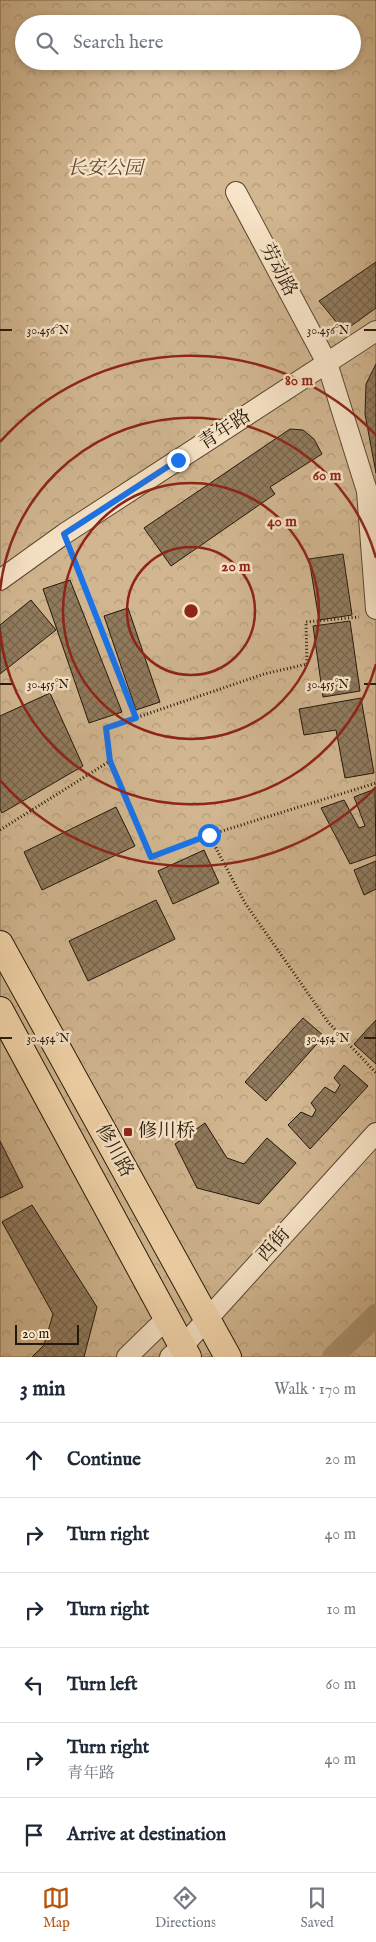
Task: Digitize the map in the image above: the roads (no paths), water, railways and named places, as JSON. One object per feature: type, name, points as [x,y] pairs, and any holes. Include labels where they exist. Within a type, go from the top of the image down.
[{"type":"main road","name":"修川路","points":[[0,944],[228,1357]]},
{"type":"main road","name":"修川路","points":[[0,1010],[166,1319],[180,1354]]},
{"type":"street","name":"劳动路","points":[[236,192],[327,363],[366,491],[372,612]]},
{"type":"street","name":"青年路","points":[[0,580],[64,534],[376,331]]},
{"type":"street","name":"西街","points":[[180,1354],[207,1319],[376,1133]]},
{"type":"street","points":[[127,1357],[166,1319]]},
{"type":"waterway","points":[[333,1357],[376,1315]]},
{"type":"place","name":"修川桥","points":[[128,1132]]},
{"type":"park label","name":"长安公园","points":[[105,169]]}]
